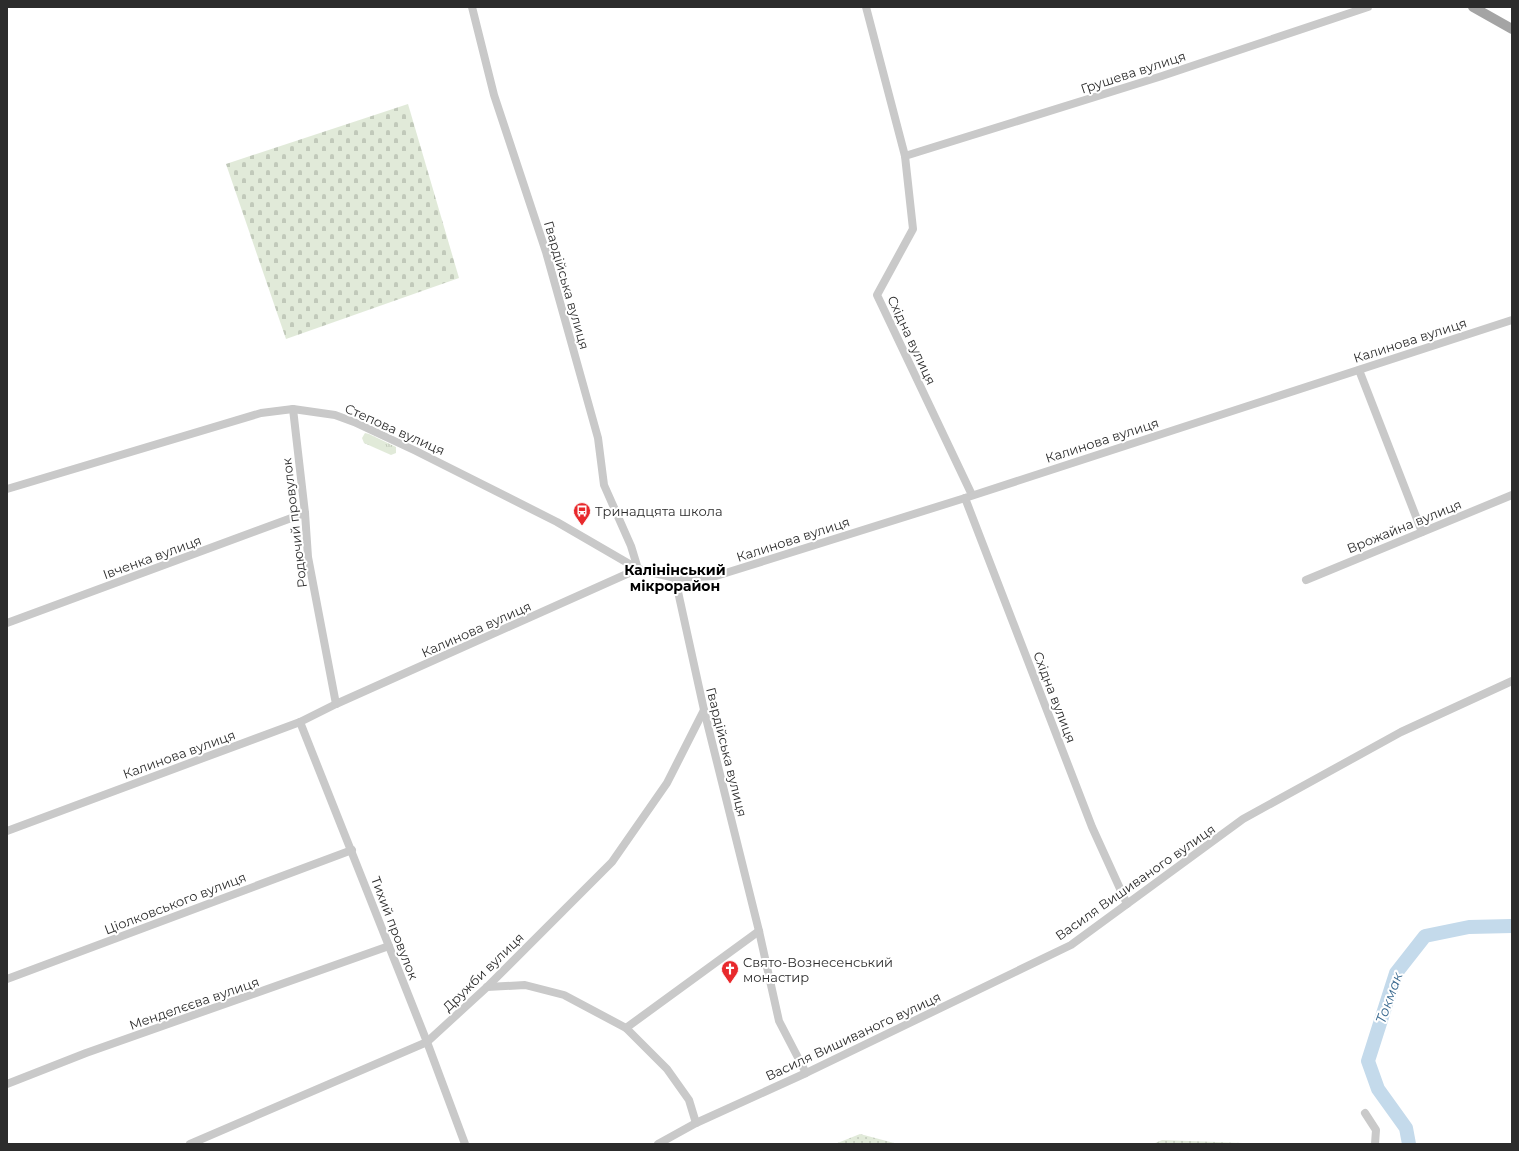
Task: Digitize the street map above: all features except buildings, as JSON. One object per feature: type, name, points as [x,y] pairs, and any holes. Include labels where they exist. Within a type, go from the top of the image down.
[{"type":"main road","points":[[1473,7],[1512,29]]},
{"type":"street","name":"Гвардійська вулиця","points":[[472,7],[494,95],[546,252],[598,438],[604,485],[631,546],[638,569]]},
{"type":"street","name":"Східна вулиця","points":[[866,7],[905,156],[913,229],[877,295],[968,496],[1092,827],[1127,904]]},
{"type":"street","name":"Грушева вулиця","points":[[905,156],[1162,76],[1368,7]]},
{"type":"street","name":"Калинова вулиця","points":[[7,831],[300,722],[336,704],[638,569],[675,578],[716,576],[1512,320]]},
{"type":"street","points":[[1359,370],[1422,532]]},
{"type":"street","name":"Степова вулиця","points":[[7,489],[261,413],[293,409],[335,415],[354,422],[416,451],[557,522],[638,569]]},
{"type":"street","name":"Родючий провулок","points":[[293,409],[305,513],[308,557],[336,704]]},
{"type":"street","name":"Врожайна вулиця","points":[[1306,580],[1512,495]]},
{"type":"street","name":"Івченка вулиця","points":[[7,623],[305,513]]},
{"type":"street","name":"Гвардійська вулиця","points":[[675,578],[704,710],[759,931],[779,1021],[806,1073]]},
{"type":"street","name":"Василя Вишиваного вулиця","points":[[658,1144],[696,1123],[806,1073],[1071,945],[1243,819],[1401,732],[1512,681]]},
{"type":"street","name":"Дружби вулиця","points":[[190,1144],[427,1042],[487,987],[612,862],[667,783],[704,710]]},
{"type":"street","name":"Тихий провулок","points":[[300,722],[352,850],[465,1144]]},
{"type":"street","name":"Ціолковського вулиця","points":[[7,979],[352,850]]},
{"type":"street","points":[[626,1028],[759,931]]},
{"type":"street","name":"Менделєєва вулиця","points":[[7,1084],[86,1054],[389,946]]},
{"type":"street","points":[[487,987],[525,985],[564,995],[626,1028],[667,1069],[689,1100],[696,1123]]},
{"type":"street","points":[[1365,1113],[1376,1130],[1375,1144]]},
{"type":"green space","points":[[408,104],[459,278],[286,339],[226,164]]},
{"type":"green space","points":[[365,433],[396,447],[396,453],[391,455],[364,443],[362,438]]},
{"type":"green space","points":[[860,1134],[898,1144],[835,1144]]},
{"type":"green space","points":[[1162,1140],[1270,1144],[1153,1144]]},
{"type":"waterway","name":"Токмак","points":[[1409,1144],[1406,1128],[1378,1089],[1368,1061],[1396,973],[1425,936],[1469,927],[1512,926]]},
{"type":"place","name":"Тринадцята школа","points":[[582,526]]},
{"type":"place","name":"Cвято-Вознесенський монастир","points":[[730,984]]},
{"type":"district","name":"Калінінський мікрорайон","points":[[675,578]]}]
